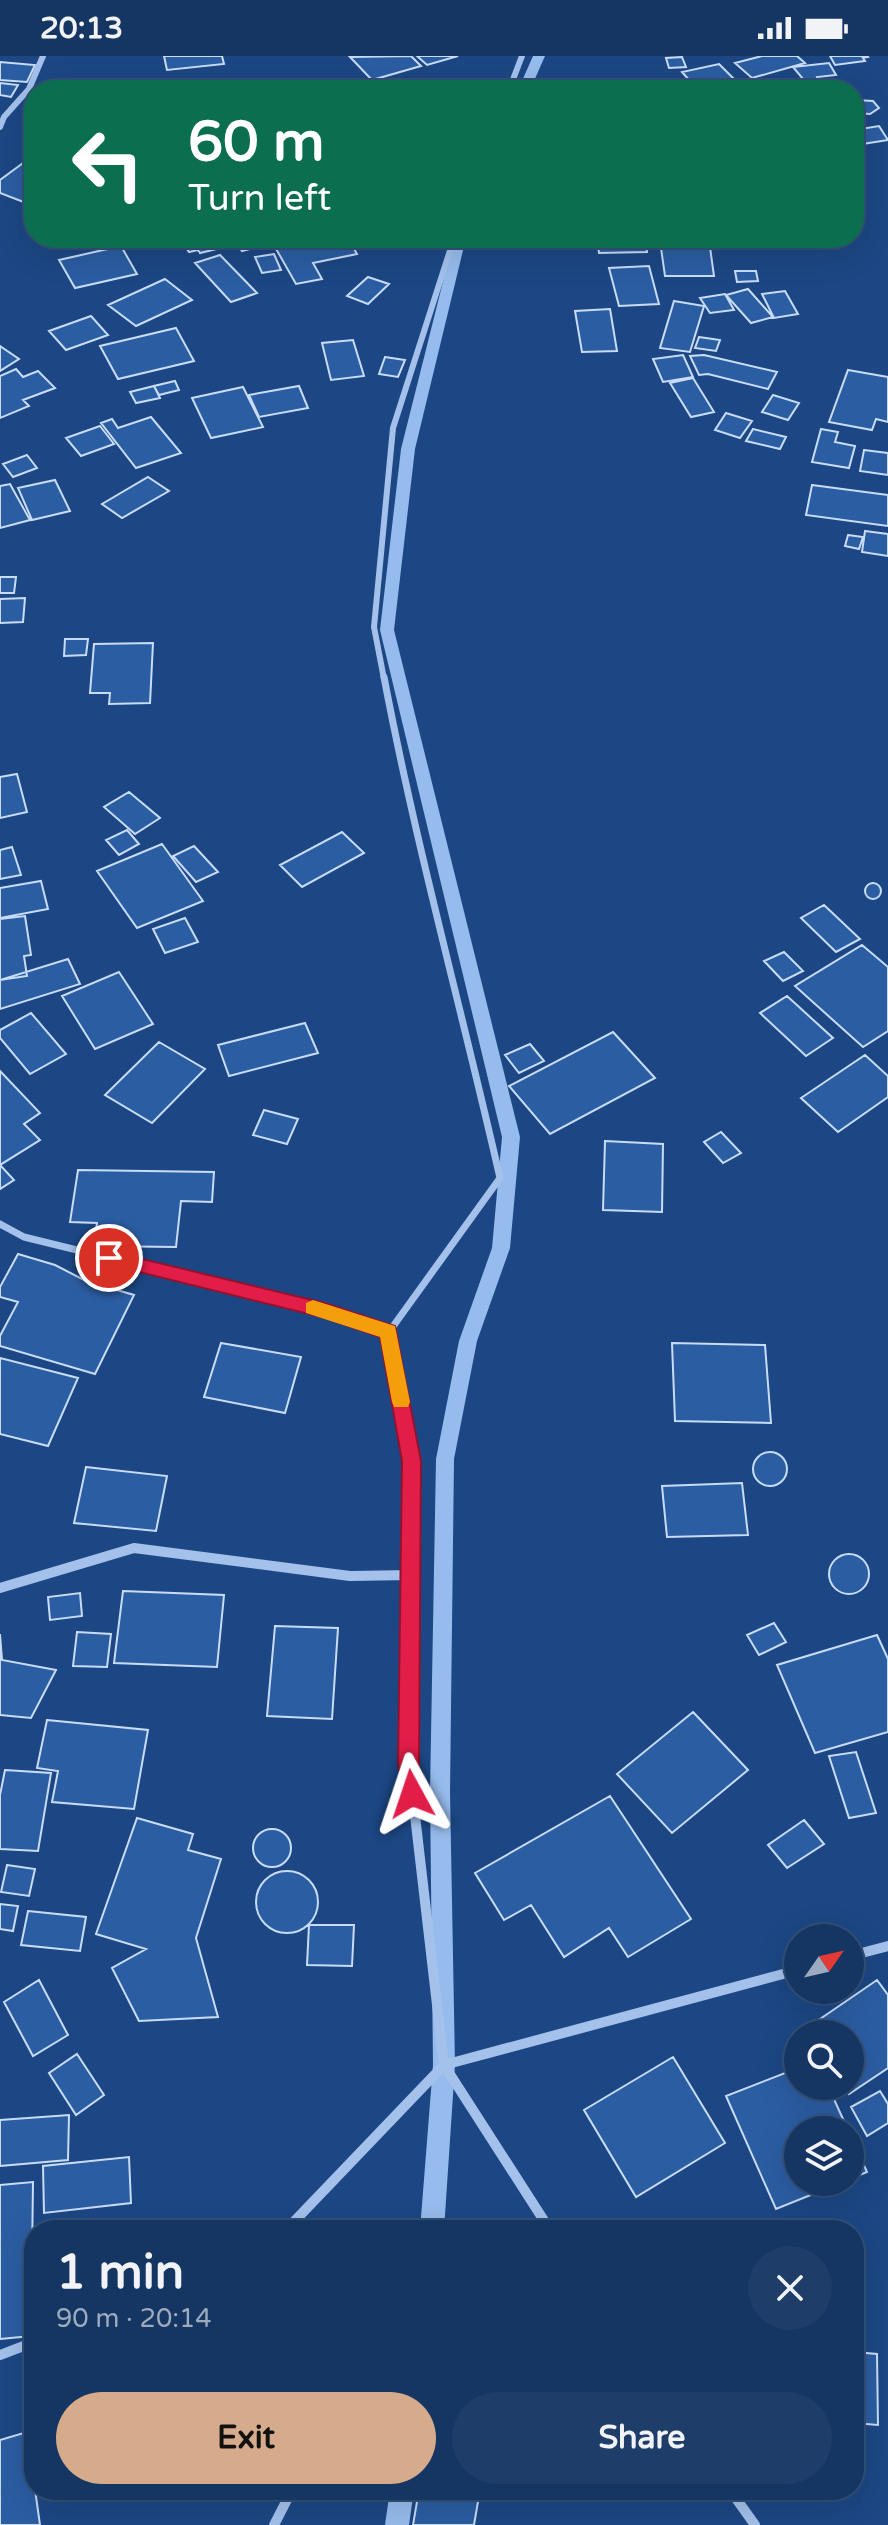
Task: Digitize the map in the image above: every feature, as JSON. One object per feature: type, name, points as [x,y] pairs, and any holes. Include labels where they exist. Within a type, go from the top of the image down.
[{"type":"street","points":[[33,80],[43,56]]},
{"type":"street","points":[[513,80],[522,56]]},
{"type":"street","points":[[0,127],[4,117],[24,95]]},
{"type":"street","points":[[451,248],[393,428],[374,627],[407,800],[461,1006],[500,1178],[389,1332],[411,1461],[409,1764],[444,2065],[544,2220]]},
{"type":"street","points":[[0,1224],[24,1237],[325,1311],[389,1332]]},
{"type":"street","points":[[0,1588],[134,1548],[350,1576],[411,1575]]},
{"type":"street","points":[[864,1952],[888,1946]]},
{"type":"street","points":[[296,2220],[444,2065],[784,1974]]},
{"type":"street","points":[[0,2355],[24,2346]]},
{"type":"street","points":[[274,2525],[287,2500]]},
{"type":"street","points":[[737,2500],[755,2525]]},
{"type":"building","points":[[164,56],[222,56],[224,64],[167,70]]},
{"type":"building","points":[[411,56],[421,66],[372,80],[350,57]]},
{"type":"building","points":[[417,56],[458,56],[427,65]]},
{"type":"building","points":[[762,56],[797,56],[805,63],[752,78],[735,63]]},
{"type":"building","points":[[830,56],[868,57],[863,58],[865,61],[835,65]]},
{"type":"building","points":[[682,57],[686,67],[669,68],[666,58]]},
{"type":"building","points":[[0,62],[35,65],[24,82],[0,80]]},
{"type":"building","points":[[829,63],[836,75],[804,80],[793,67]]},
{"type":"building","points":[[719,64],[735,80],[689,80],[682,72]]},
{"type":"building","points":[[0,83],[18,85],[11,97],[0,95]]},
{"type":"building","points":[[864,100],[873,101],[879,108],[870,114],[864,114]]},
{"type":"building","points":[[879,126],[888,140],[864,144],[864,128]]},
{"type":"building","points":[[24,163],[24,202],[0,193],[0,180]]},
{"type":"building","points":[[122,248],[137,274],[75,288],[59,260]]},
{"type":"building","points":[[186,248],[221,248],[200,253],[198,250],[189,252]]},
{"type":"building","points":[[276,248],[354,248],[357,254],[313,263],[322,279],[296,284]]},
{"type":"building","points":[[598,248],[646,248],[647,252],[599,253]]},
{"type":"building","points":[[661,248],[710,248],[714,276],[665,276]]},
{"type":"building","points":[[274,254],[281,270],[262,273],[255,257]]},
{"type":"building","points":[[220,255],[257,293],[231,302],[195,263]]},
{"type":"building","points":[[649,266],[659,304],[619,306],[609,268]]},
{"type":"building","points":[[735,271],[756,271],[758,281],[737,282]]},
{"type":"building","points":[[368,277],[389,284],[368,304],[347,296]]},
{"type":"building","points":[[165,279],[192,300],[136,326],[108,305]]},
{"type":"building","points":[[748,289],[773,317],[751,323],[726,295]]},
{"type":"building","points":[[785,291],[798,314],[774,318],[762,294]]},
{"type":"building","points":[[725,294],[734,310],[710,313],[700,298]]},
{"type":"building","points":[[674,301],[704,306],[690,352],[660,348]]},
{"type":"building","points":[[610,309],[617,351],[582,352],[575,311]]},
{"type":"building","points":[[91,316],[108,335],[66,350],[49,331]]},
{"type":"building","points":[[176,328],[194,361],[118,379],[100,346]]},
{"type":"building","points":[[699,337],[720,340],[716,351],[695,348]]},
{"type":"building","points":[[353,340],[364,376],[331,380],[322,343]]},
{"type":"building","points":[[0,346],[19,359],[0,371]]},
{"type":"building","points":[[683,355],[693,377],[663,382],[653,359]]},
{"type":"building","points":[[704,355],[777,372],[768,389],[708,374],[699,375],[690,356]]},
{"type":"building","points":[[385,357],[405,360],[398,377],[379,374]]},
{"type":"building","points":[[16,369],[23,377],[38,371],[55,388],[23,400],[29,406],[0,418],[0,376]]},
{"type":"building","points":[[848,370],[888,377],[888,422],[876,419],[872,430],[829,422]]},
{"type":"building","points":[[693,378],[714,412],[691,417],[670,383]]},
{"type":"building","points":[[175,381],[179,390],[159,395],[154,386]]},
{"type":"building","points":[[154,386],[160,398],[136,403],[130,392]]},
{"type":"building","points":[[299,386],[308,408],[259,417],[249,395]]},
{"type":"building","points":[[243,387],[263,427],[211,438],[192,398]]},
{"type":"building","points":[[773,395],[799,403],[788,420],[762,412]]},
{"type":"building","points":[[726,413],[752,421],[740,438],[715,430]]},
{"type":"building","points":[[151,417],[181,453],[136,468],[101,423],[112,419],[118,428]]},
{"type":"building","points":[[100,426],[114,444],[81,456],[66,438]]},
{"type":"building","points":[[753,429],[786,437],[780,449],[746,441]]},
{"type":"building","points":[[821,429],[838,432],[835,442],[855,446],[849,468],[812,462]]},
{"type":"building","points":[[864,450],[888,453],[888,475],[860,471]]},
{"type":"building","points":[[27,455],[37,468],[13,477],[3,464]]},
{"type":"building","points":[[148,477],[169,491],[122,518],[102,504]]},
{"type":"building","points":[[55,480],[70,511],[32,520],[18,488]]},
{"type":"building","points":[[10,484],[30,520],[0,528],[0,486]]},
{"type":"building","points":[[812,485],[888,495],[888,526],[806,515]]},
{"type":"building","points":[[865,531],[888,534],[888,556],[862,552]]},
{"type":"building","points":[[848,535],[863,537],[859,549],[845,546]]},
{"type":"building","points":[[0,577],[16,577],[14,593],[0,593]]},
{"type":"building","points":[[25,598],[23,622],[0,623],[0,599]]},
{"type":"building","points":[[65,639],[88,639],[86,655],[64,656]]},
{"type":"building","points":[[153,643],[150,703],[109,704],[110,693],[90,693],[94,644]]},
{"type":"building","points":[[17,774],[27,812],[0,818],[0,777]]},
{"type":"building","points":[[129,792],[160,818],[135,834],[104,807]]},
{"type":"building","points":[[127,830],[139,844],[119,855],[106,840]]},
{"type":"building","points":[[342,832],[364,853],[302,887],[280,865]]},
{"type":"building","points":[[162,844],[203,901],[137,928],[97,871]]},
{"type":"building","points":[[194,846],[218,872],[196,882],[173,856]]},
{"type":"building","points":[[12,847],[21,875],[0,879],[0,850]]},
{"type":"building","points":[[41,881],[48,909],[0,918],[0,888]]},
{"type":"building","points":[[870,883],[876,883],[881,891],[879,897],[870,899],[865,894],[865,888]]},
{"type":"building","points":[[824,905],[860,939],[836,952],[801,918]]},
{"type":"building","points":[[25,916],[31,955],[24,956],[27,976],[0,980],[0,919]]},
{"type":"building","points":[[185,918],[198,942],[165,953],[153,929]]},
{"type":"building","points":[[862,945],[888,967],[888,1031],[863,1047],[795,986]]},
{"type":"building","points":[[784,952],[803,971],[783,981],[764,961]]},
{"type":"building","points":[[68,959],[80,984],[0,1009],[0,980]]},
{"type":"building","points":[[119,972],[153,1024],[95,1049],[62,996]]},
{"type":"building","points":[[787,996],[833,1038],[806,1056],[760,1013]]},
{"type":"building","points":[[31,1013],[66,1054],[30,1074],[0,1038],[0,1030]]},
{"type":"building","points":[[305,1023],[318,1053],[229,1076],[218,1045]]},
{"type":"building","points":[[613,1032],[655,1078],[550,1134],[509,1086]]},
{"type":"building","points":[[159,1042],[205,1069],[152,1123],[105,1095]]},
{"type":"building","points":[[530,1044],[544,1061],[519,1073],[505,1055]]},
{"type":"building","points":[[865,1055],[888,1076],[888,1097],[838,1132],[801,1098]]},
{"type":"building","points":[[0,1071],[40,1113],[24,1124],[40,1140],[0,1165]]},
{"type":"building","points":[[264,1110],[298,1119],[287,1144],[253,1135]]},
{"type":"building","points":[[721,1132],[741,1153],[723,1163],[704,1142]]},
{"type":"building","points":[[605,1141],[663,1144],[662,1212],[603,1210]]},
{"type":"building","points":[[0,1165],[14,1180],[0,1189]]},
{"type":"building","points":[[78,1170],[214,1172],[212,1202],[181,1201],[176,1247],[94,1246],[97,1223],[70,1222]]},
{"type":"building","points":[[18,1254],[55,1265],[86,1281],[134,1295],[95,1374],[0,1346],[0,1336],[18,1302],[0,1297],[0,1287]]},
{"type":"building","points":[[221,1343],[301,1357],[285,1413],[204,1397]]},
{"type":"building","points":[[672,1343],[765,1345],[771,1423],[675,1421]]},
{"type":"building","points":[[0,1358],[78,1378],[48,1446],[0,1434]]},
{"type":"building","points":[[770,1452],[782,1457],[787,1469],[782,1481],[770,1486],[758,1481],[753,1469],[758,1457]]},
{"type":"building","points":[[86,1467],[167,1476],[156,1531],[74,1523]]},
{"type":"building","points":[[742,1483],[748,1535],[667,1537],[662,1486]]},
{"type":"building","points":[[849,1554],[863,1560],[869,1574],[863,1588],[849,1594],[835,1588],[829,1574],[835,1560]]},
{"type":"building","points":[[123,1591],[224,1595],[217,1667],[114,1663]]},
{"type":"building","points":[[80,1593],[82,1616],[50,1620],[48,1597]]},
{"type":"building","points":[[774,1623],[786,1642],[759,1655],[747,1635]]},
{"type":"building","points":[[275,1626],[338,1628],[332,1719],[267,1716]]},
{"type":"building","points":[[77,1632],[111,1634],[107,1667],[73,1666]]},
{"type":"building","points":[[0,1634],[2,1660],[56,1670],[31,1718],[0,1715]]},
{"type":"building","points":[[877,1635],[888,1659],[888,1732],[815,1753],[777,1665]]},
{"type":"building","points":[[693,1712],[748,1770],[672,1833],[617,1774]]},
{"type":"building","points":[[47,1720],[148,1730],[134,1809],[52,1802],[58,1771],[37,1768]]},
{"type":"building","points":[[856,1752],[876,1813],[849,1818],[829,1756]]},
{"type":"building","points":[[5,1770],[51,1773],[38,1851],[0,1849],[0,1795]]},
{"type":"building","points":[[610,1796],[691,1919],[628,1957],[609,1928],[564,1957],[531,1905],[504,1920],[475,1873]]},
{"type":"building","points":[[137,1818],[193,1834],[188,1850],[221,1859],[196,1938],[218,2017],[139,2021],[112,1968],[146,1949],[96,1934]]},
{"type":"building","points":[[804,1820],[824,1844],[787,1868],[768,1845]]},
{"type":"building","points":[[272,1829],[286,1834],[291,1848],[286,1862],[272,1867],[258,1862],[253,1848],[258,1834]]},
{"type":"building","points":[[7,1865],[35,1869],[29,1896],[1,1892]]},
{"type":"building","points":[[287,1871],[309,1880],[318,1902],[309,1924],[287,1933],[265,1924],[256,1902],[265,1880]]},
{"type":"building","points":[[0,1904],[18,1906],[13,1931],[0,1929]]},
{"type":"building","points":[[28,1911],[86,1917],[80,1951],[21,1945]]},
{"type":"building","points":[[309,1925],[354,1925],[352,1966],[307,1965]]},
{"type":"building","points":[[39,1980],[68,2035],[33,2056],[4,2002]]},
{"type":"building","points":[[877,1980],[888,1995],[888,2068],[864,2084],[864,2020],[819,2020],[842,2004],[864,2004],[864,1989]]},
{"type":"building","points":[[77,2054],[104,2095],[76,2115],[49,2073]]},
{"type":"building","points":[[673,2057],[725,2143],[636,2197],[584,2110]]},
{"type":"building","points":[[784,2073],[784,2100],[834,2100],[842,2116],[784,2116],[784,2196],[808,2196],[776,2209],[726,2096]]},
{"type":"building","points":[[880,2091],[888,2104],[888,2123],[867,2136],[864,2116],[856,2116],[851,2107]]},
{"type":"building","points":[[69,2115],[68,2160],[0,2166],[0,2120]]},
{"type":"building","points":[[129,2157],[131,2203],[44,2213],[43,2166]]},
{"type":"building","points":[[33,2182],[33,2220],[24,2220],[24,2337],[0,2339],[0,2185]]},
{"type":"building","points":[[864,2353],[877,2354],[878,2425],[864,2424]]},
{"type":"building","points":[[24,2433],[24,2500],[37,2500],[40,2525],[0,2525],[0,2440]]},
{"type":"building","points":[[417,2500],[478,2500],[474,2525],[413,2525]]},
{"type":"waterway","points":[[528,80],[539,56]]},
{"type":"waterway","points":[[433,2220],[444,2065],[440,1792],[445,1459],[468,1341],[501,1248],[511,1137],[387,630],[408,449],[458,248]]},
{"type":"waterway","points":[[397,2525],[401,2500]]},
{"type":"slow traffic","points":[[313,1308],[389,1332],[401,1402]]},
{"type":"route","points":[[109,1258],[325,1311],[389,1332],[411,1461],[409,1764],[412,1794]]}]
